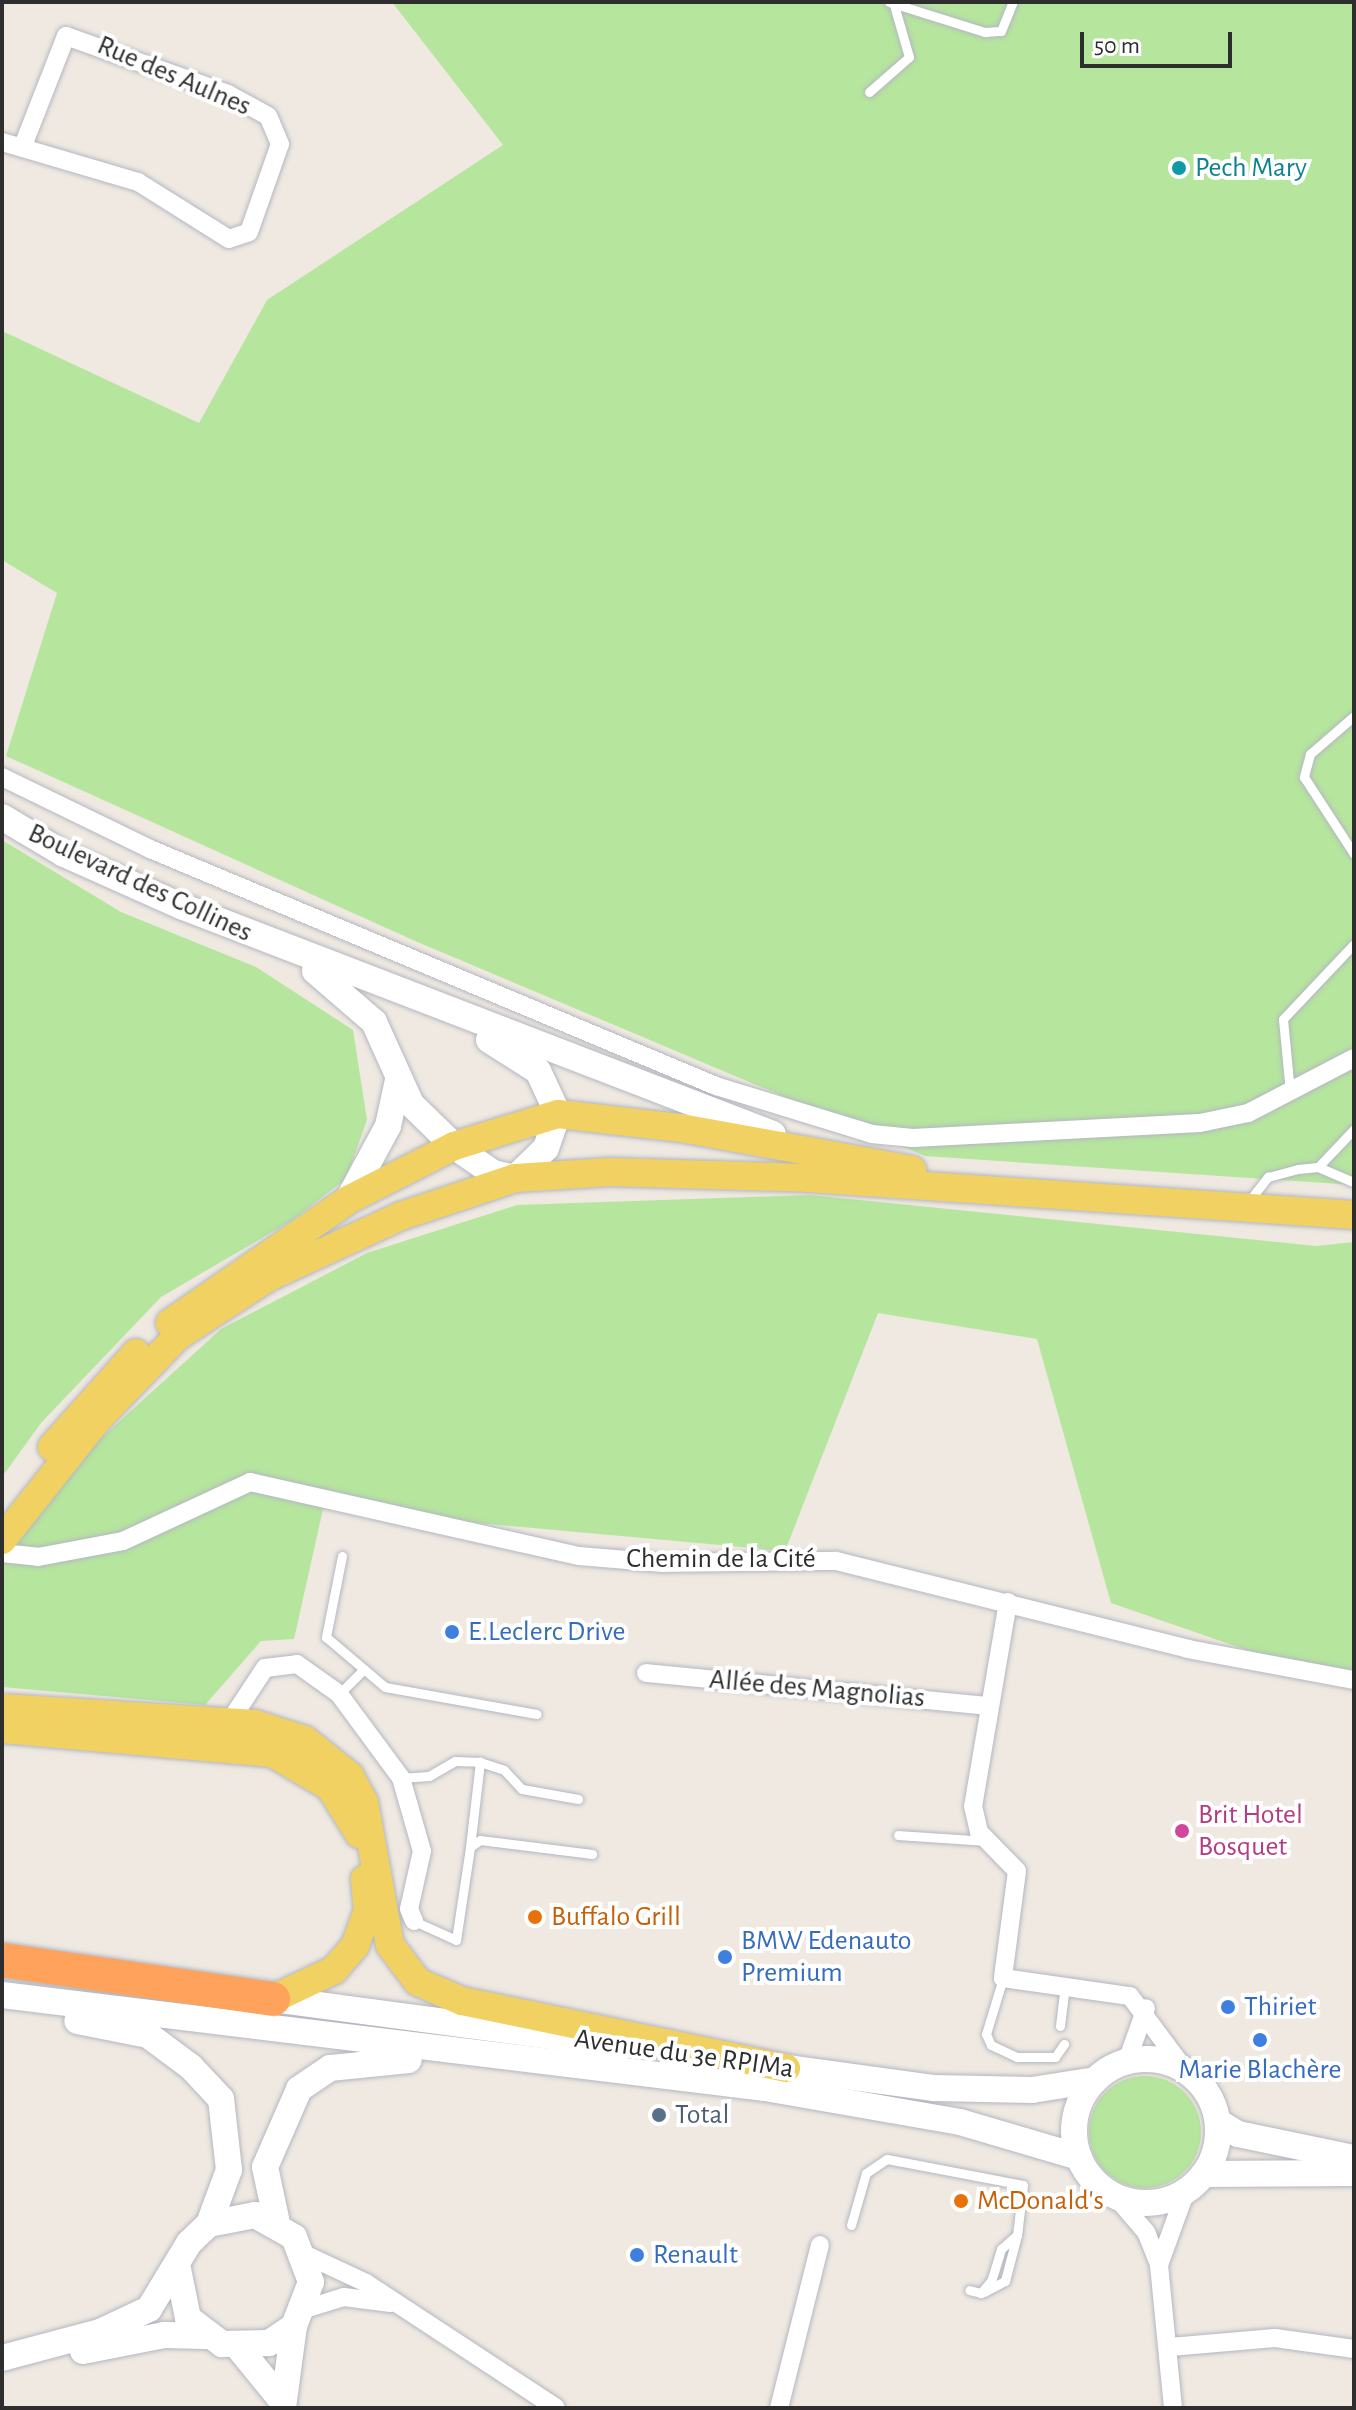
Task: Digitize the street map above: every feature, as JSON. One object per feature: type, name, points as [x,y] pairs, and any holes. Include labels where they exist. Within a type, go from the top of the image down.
[{"type":"highway","points":[[2,1960],[273,1999]]},
{"type":"main road","name":"Boulevard des Collines","points":[[2,817],[64,854],[279,946]]},
{"type":"main road","points":[[279,946],[720,1119],[889,1166]]},
{"type":"main road","points":[[279,946],[358,1004],[389,1050],[398,1080],[411,1104],[454,1146],[493,1173],[515,1178],[718,1175],[1054,1196],[1241,1212],[1354,1215]]},
{"type":"main road","points":[[7,1525],[178,1336],[296,1265],[401,1216],[515,1178],[546,1148],[558,1114],[538,1071],[448,1011]]},
{"type":"main road","points":[[348,1200],[388,1126],[398,1080]]},
{"type":"main road","points":[[7,1525],[84,1404],[150,1339],[230,1275],[348,1200],[454,1146],[558,1114],[889,1166],[1054,1196]]},
{"type":"main road","points":[[2,1708],[305,1740],[350,1776],[375,1834],[390,1945],[418,1982],[462,2001],[786,2068]]},
{"type":"main road","points":[[2,1729],[110,1741],[240,1734],[304,1765],[330,1787],[362,1843],[368,1910],[355,1946],[334,1970],[273,1999]]},
{"type":"main road","points":[[2,1995],[629,2072]]},
{"type":"main road","name":"Avenue du 3e RPIMa","points":[[273,1999],[934,2088],[1032,2090],[1095,2080]]},
{"type":"main road","points":[[2,2010],[148,2035],[191,2067],[221,2099],[228,2132],[229,2170],[209,2224]]},
{"type":"main road","points":[[283,2404],[299,2317],[311,2282],[306,2255],[277,2223],[265,2167],[277,2128],[299,2089],[330,2068],[436,2060],[629,2072]]},
{"type":"main road","points":[[1195,2182],[1218,2122],[1213,2104],[1185,2070],[1157,2060],[1127,2061],[1095,2080],[1075,2120],[1079,2157],[1115,2196],[1154,2202],[1195,2182],[1354,2173]]},
{"type":"main road","name":"Avenue du 3e RPIMa","points":[[629,2072],[960,2122],[1079,2157]]},
{"type":"main road","points":[[1218,2122],[1238,2134],[1354,2158]]},
{"type":"main road","points":[[2,2358],[100,2332],[149,2309],[178,2269],[189,2243],[209,2224],[231,2215],[277,2223]]},
{"type":"main road","points":[[178,2269],[178,2295],[206,2336]]},
{"type":"main road","points":[[2,2369],[164,2335],[206,2336],[239,2348],[269,2343],[299,2317]]},
{"type":"main road","points":[[239,2348],[283,2404]]},
{"type":"street","name":"Rue des Aulnes","points":[[2,142],[22,148],[138,182],[229,239],[249,232],[280,144],[268,116],[228,94],[66,36],[22,148]]},
{"type":"street","points":[[2,777],[150,849],[716,1086],[872,1134],[913,1138],[1200,1123],[1290,1095],[1354,1058]]},
{"type":"street","name":"Chemin de la Cité","points":[[2,1553],[38,1557],[123,1541],[250,1482],[579,1556],[663,1563],[805,1556],[1008,1602],[1188,1649],[1354,1680]]},
{"type":"street","points":[[1008,1602],[973,1806],[987,1841],[1017,1871],[1003,1978],[1130,1996],[1146,2008],[1185,2070]]},
{"type":"street","points":[[258,1672],[297,1664],[339,1694],[401,1778],[422,1851],[409,1909],[414,1921]]},
{"type":"street","points":[[240,1734],[258,1672]]},
{"type":"street","points":[[240,1734],[258,1672]]},
{"type":"street","name":"Allée des Magnolias","points":[[646,1673],[988,1706]]},
{"type":"street","points":[[1127,2061],[1146,2008]]},
{"type":"street","points":[[1159,2265],[1195,2182]]},
{"type":"street","points":[[1115,2196],[1146,2232],[1159,2265],[1170,2347],[1173,2408]]},
{"type":"street","points":[[779,2408],[820,2245]]},
{"type":"street","points":[[306,2255],[397,2304],[556,2408]]},
{"type":"street","points":[[299,2317],[344,2297],[397,2304]]},
{"type":"street","points":[[1170,2347],[1275,2338],[1354,2349]]},
{"type":"lane","points":[[891,3],[985,32],[1001,31],[1013,2]]},
{"type":"lane","points":[[869,92],[909,57],[891,3]]},
{"type":"lane","points":[[1354,716],[1310,754],[1304,777],[1354,854]]},
{"type":"lane","points":[[1290,1095],[1283,1019],[1354,944]]},
{"type":"lane","points":[[1318,1167],[1354,1129]]},
{"type":"lane","points":[[1241,1212],[1268,1177],[1318,1167],[1354,1182]]},
{"type":"lane","points":[[342,1556],[326,1637],[385,1687],[537,1714]]},
{"type":"lane","points":[[339,1694],[364,1669]]},
{"type":"lane","points":[[401,1778],[429,1776],[455,1761],[480,1762],[504,1770],[522,1789],[578,1799]]},
{"type":"lane","points":[[414,1921],[456,1940],[480,1762]]},
{"type":"lane","points":[[898,1835],[987,1841]]},
{"type":"lane","points":[[470,1847],[480,1840],[592,1854]]},
{"type":"lane","points":[[1003,1978],[986,2034],[991,2045],[1017,2057],[1055,2057],[1064,2044]]},
{"type":"lane","points":[[1060,2026],[1065,1987]]},
{"type":"lane","points":[[851,2225],[871,2164],[897,2158],[1023,2185],[1017,2235],[1001,2249],[981,2293],[969,2290]]},
{"type":"green space","points":[[392,2],[1354,2],[1354,1185],[925,1156],[415,941],[6,756],[57,593],[2,560],[2,331],[199,423],[267,300],[503,145]]},
{"type":"green space","points":[[2,840],[121,912],[256,967],[353,1030],[367,1120],[346,1179],[291,1221],[161,1297],[41,1423],[2,1477]]},
{"type":"green space","points":[[810,1195],[1316,1246],[1354,1242],[1354,1687],[1111,1603],[1037,1339],[878,1313],[785,1551],[323,1509],[294,1639],[261,1641],[205,1705],[2,1687],[2,1557],[89,1449],[221,1329],[367,1253],[517,1205]]},
{"type":"green space","points":[[1145,2076],[1166,2081],[1184,2093],[1196,2111],[1201,2132],[1196,2153],[1184,2171],[1166,2183],[1145,2188],[1124,2183],[1106,2171],[1094,2153],[1089,2132],[1094,2111],[1106,2093],[1124,2081]]},
{"type":"place","name":"Pech Mary","points":[[1179,168]]},
{"type":"place","name":"E.Leclerc Drive","points":[[452,1632]]},
{"type":"place","name":"Brit Hotel Bosquet","points":[[1182,1831]]},
{"type":"place","name":"Buffalo Grill","points":[[535,1917]]},
{"type":"place","name":"BMW Edenauto Premium","points":[[725,1957]]},
{"type":"place","name":"Thiriet","points":[[1228,2007]]},
{"type":"place","name":"Marie Blachère","points":[[1260,2040]]},
{"type":"place","name":"Total","points":[[659,2115]]},
{"type":"place","name":"McDonald's","points":[[961,2201]]},
{"type":"place","name":"Renault","points":[[637,2255]]}]
